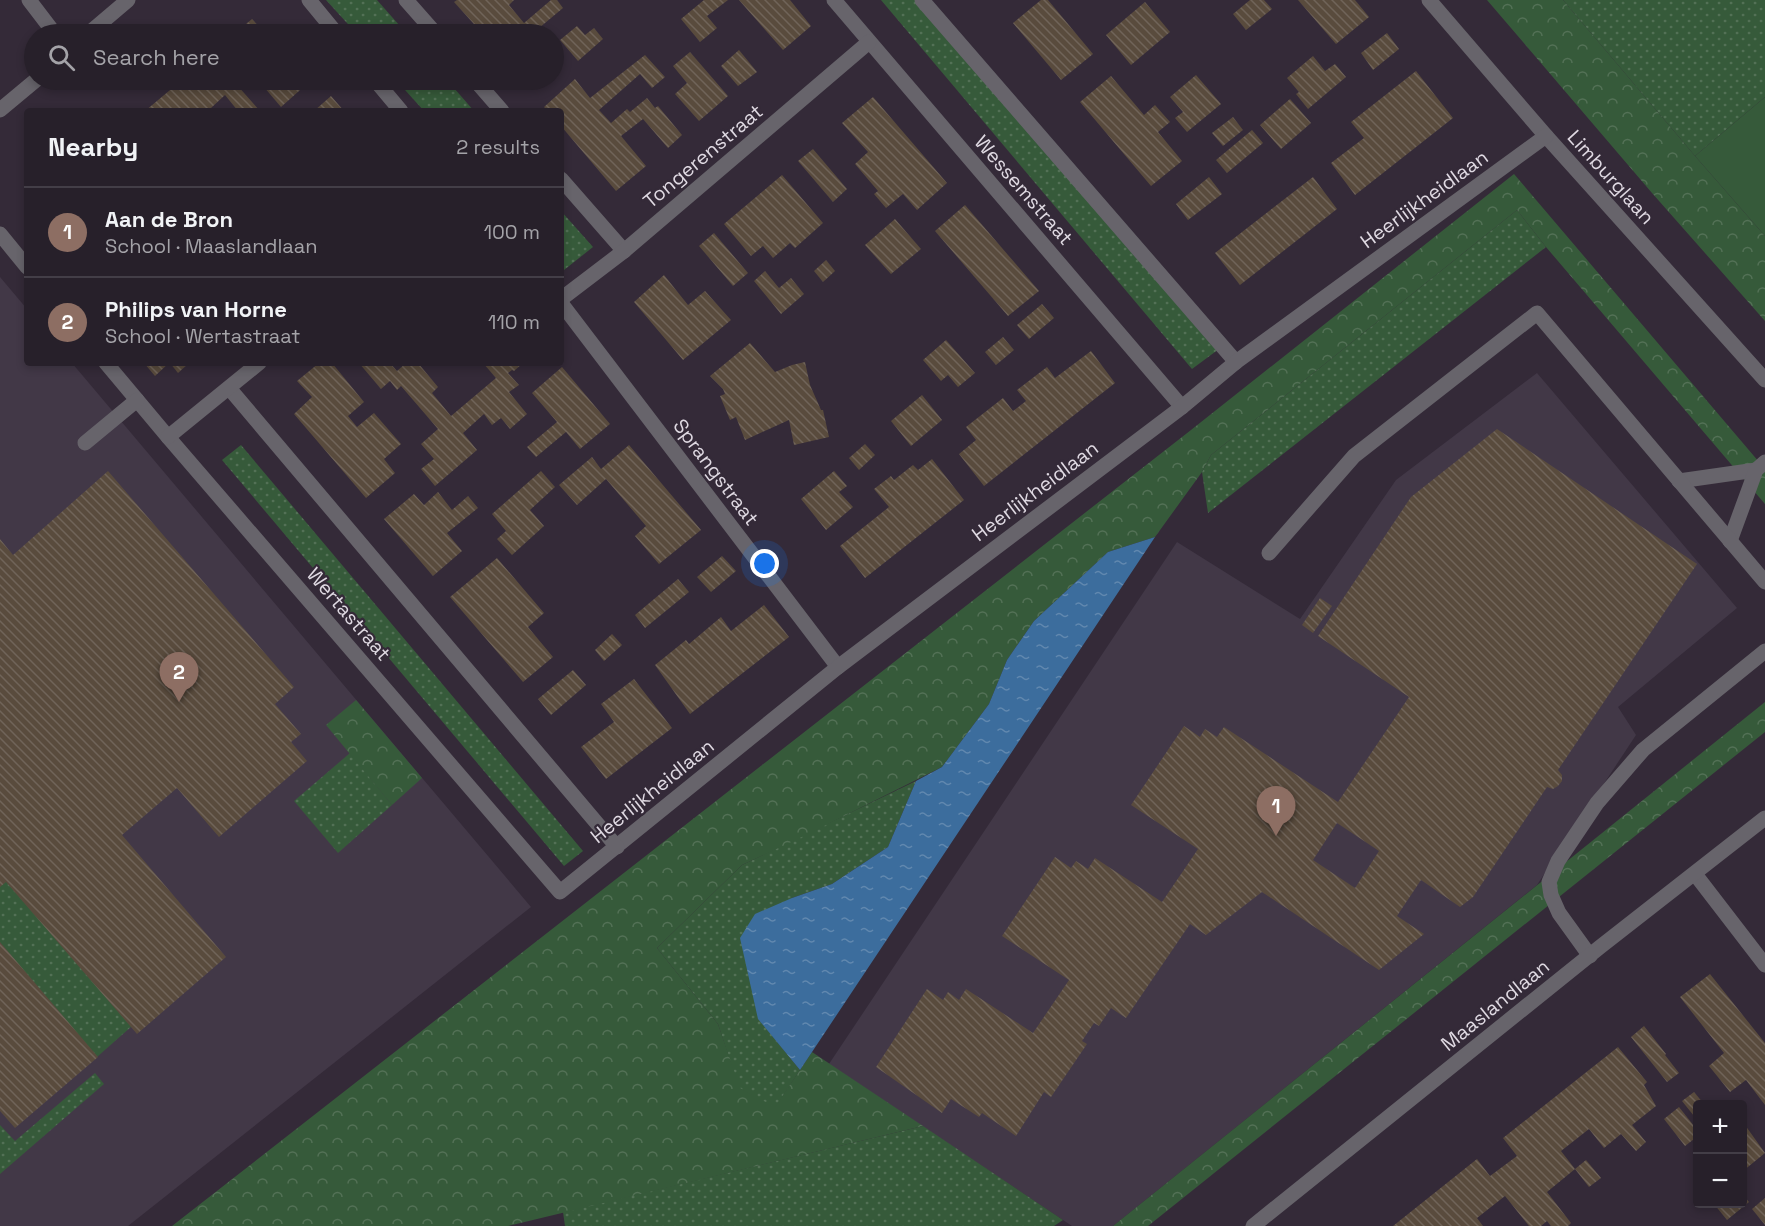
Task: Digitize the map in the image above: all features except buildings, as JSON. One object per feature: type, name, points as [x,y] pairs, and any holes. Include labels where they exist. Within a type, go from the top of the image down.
[{"type":"street","points":[[29,0],[47,24]]},
{"type":"street","points":[[100,24],[128,0]]},
{"type":"street","points":[[309,0],[329,24]]},
{"type":"street","points":[[406,0],[427,24]]},
{"type":"street","name":"Wessemstraat","points":[[834,0],[1182,407]]},
{"type":"street","points":[[922,0],[1236,362]]},
{"type":"street","name":"Limburglaan","points":[[1429,0],[1546,136],[1765,380]]},
{"type":"street","name":"Tongerenstraat","points":[[564,299],[624,251],[869,42]]},
{"type":"street","points":[[0,110],[24,90]]},
{"type":"street","points":[[383,90],[398,108]]},
{"type":"street","points":[[484,90],[499,108]]},
{"type":"street","name":"Heerlijkheidlaan","points":[[560,892],[838,667],[1182,407],[1236,362],[1546,136]]},
{"type":"street","points":[[564,182],[624,251]]},
{"type":"street","points":[[0,234],[24,263]]},
{"type":"street","name":"Sprangstraat","points":[[564,305],[838,667]]},
{"type":"street","points":[[1269,553],[1354,456],[1537,313],[1765,582]]},
{"type":"street","name":"Wertastraat","points":[[109,366],[560,892]]},
{"type":"street","points":[[168,437],[255,366]]},
{"type":"street","points":[[229,388],[617,846]]},
{"type":"street","points":[[85,443],[137,400]]},
{"type":"street","points":[[1679,481],[1760,466]]},
{"type":"street","points":[[1730,541],[1760,466]]},
{"type":"street","points":[[1590,956],[1558,913],[1551,895],[1548,882],[1558,861],[1597,804],[1643,750],[1765,651]]},
{"type":"street","name":"Maaslandlaan","points":[[1253,1226],[1765,818]]},
{"type":"street","points":[[1695,874],[1765,965]]},
{"type":"shaded area","points":[[0,277],[24,305],[24,366],[75,366],[531,907],[128,1226],[0,1226]]},
{"type":"shaded area","points":[[1537,373],[1737,608],[1618,707],[1636,735],[1537,885],[1113,1226],[1072,1226],[829,1064],[1177,542],[1300,619],[1396,480]]},
{"type":"green space","points":[[326,0],[377,0],[398,24],[348,24]]},
{"type":"green space","points":[[881,0],[924,0],[1219,349],[1192,369]]},
{"type":"green space","points":[[1487,0],[1563,0],[1765,236],[1765,321],[1652,193]]},
{"type":"green space","points":[[1563,0],[1765,0],[1765,97],[1695,156]]},
{"type":"green space","points":[[405,90],[456,90],[471,108],[421,108]]},
{"type":"green space","points":[[1765,97],[1765,236],[1695,156]]},
{"type":"green space","points":[[1514,174],[1765,469],[1765,504],[1517,210],[1211,455],[1202,472],[1155,537],[1108,552],[1034,621],[1007,660],[989,704],[942,767],[742,865],[657,948],[718,1024],[740,1088],[775,1107],[812,1052],[923,1126],[508,1226],[172,1226],[1191,430]]},
{"type":"green space","points":[[1517,210],[1546,247],[1208,513],[1202,472],[1211,455]]},
{"type":"green space","points":[[564,214],[593,247],[564,270]]},
{"type":"green space","points":[[241,445],[583,851],[564,866],[222,460]]},
{"type":"green space","points":[[356,700],[422,778],[392,805],[326,725]]},
{"type":"green space","points":[[1765,702],[1765,732],[1148,1226],[1113,1226]]},
{"type":"green space","points":[[350,753],[392,805],[338,853],[294,801]]},
{"type":"green space","points":[[916,781],[888,847],[832,884],[792,898],[758,1018],[800,1070],[775,1108],[739,1088],[718,1024],[657,948],[742,865]]},
{"type":"green space","points":[[6,881],[132,1026],[97,1057],[0,948],[0,886]]},
{"type":"green space","points":[[95,1073],[104,1084],[0,1174],[0,1125],[15,1141]]},
{"type":"green space","points":[[923,1126],[1063,1220],[1054,1226],[565,1226],[563,1212]]},
{"type":"water","points":[[1155,537],[800,1070],[758,1019],[740,938],[755,914],[832,884],[888,847],[916,781],[942,767],[989,704],[1007,660],[1034,621],[1108,552]]},
{"type":"place","name":"Philips van Horne","points":[[179,702]]},
{"type":"place","name":"Aan de Bron","points":[[1276,836]]}]
